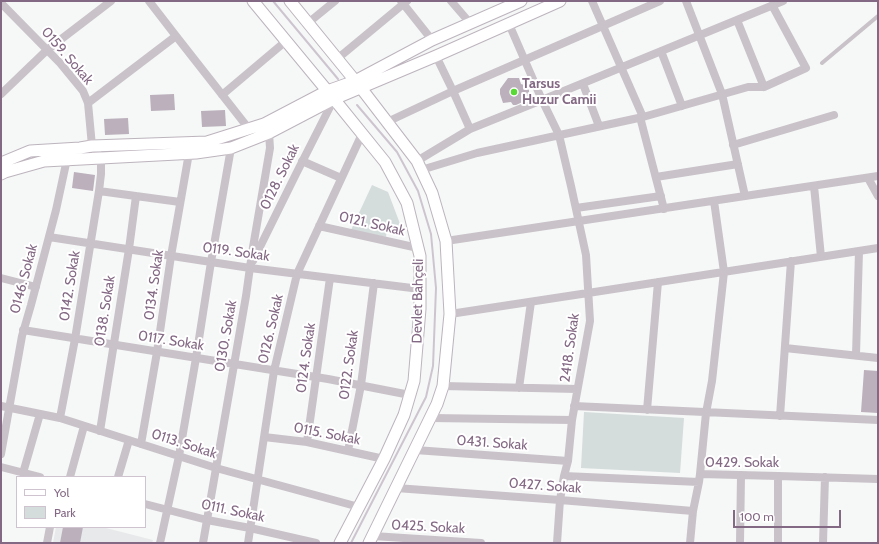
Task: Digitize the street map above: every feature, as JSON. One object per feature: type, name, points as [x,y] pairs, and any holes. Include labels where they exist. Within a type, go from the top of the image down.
[{"type":"street","points":[[1,94],[47,50],[111,1]]},
{"type":"street","points":[[149,1],[249,129]]},
{"type":"street","name":"Devlet Bahçeli","points":[[253,1],[385,162],[407,204],[420,256],[420,309],[414,381],[404,415],[384,458],[340,543]]},
{"type":"street","name":"Devlet Bahçeli","points":[[290,1],[358,84],[419,165],[432,193],[446,241],[450,314],[443,386],[437,404],[371,540]]},
{"type":"street","points":[[308,23],[335,1]]},
{"type":"street","points":[[451,1],[470,23]]},
{"type":"street","points":[[2,160],[30,151],[92,146],[207,142],[264,124],[358,84],[436,56],[560,1]]},
{"type":"street","points":[[592,1],[602,26],[622,67],[642,117],[664,209]]},
{"type":"street","points":[[387,122],[453,91],[660,1]]},
{"type":"street","points":[[686,1],[722,94],[745,196]]},
{"type":"street","points":[[419,165],[470,129],[783,1]]},
{"type":"street","points":[[337,59],[404,2],[432,40]]},
{"type":"street","points":[[358,84],[432,40],[515,2]]},
{"type":"street","name":"0159. Sokak","points":[[1,3],[60,63],[83,91],[88,103],[92,146]]},
{"type":"street","points":[[419,165],[642,117],[748,87],[764,87],[806,68],[772,5]]},
{"type":"street","points":[[737,20],[764,87]]},
{"type":"street","name":"2418. Sokak","points":[[509,24],[559,135],[586,255],[590,321],[574,406],[568,461],[560,500],[558,543]]},
{"type":"street","points":[[88,103],[176,36]]},
{"type":"street","points":[[222,95],[286,41]]},
{"type":"street","points":[[661,51],[682,106]]},
{"type":"street","points":[[436,56],[470,129]]},
{"type":"street","points":[[583,84],[599,126]]},
{"type":"street","points":[[1,174],[44,161],[189,153],[231,148],[269,133],[331,95]]},
{"type":"street","name":"0128. Sokak","points":[[250,268],[302,161],[331,95]]},
{"type":"street","points":[[734,145],[834,115]]},
{"type":"street","name":"0130. Sokak","points":[[203,543],[270,148],[269,133]]},
{"type":"street","name":"0126. Sokak","points":[[248,543],[274,371],[297,274],[362,134]]},
{"type":"street","points":[[92,146],[101,158]]},
{"type":"street","points":[[160,543],[179,456],[231,148]]},
{"type":"street","name":"0134. Sokak","points":[[141,444],[189,153]]},
{"type":"street","name":"0142. Sokak","points":[[60,418],[75,339],[99,191],[101,158]]},
{"type":"street","name":"0146. Sokak","points":[[1,454],[5,407],[23,330],[49,238],[67,160]]},
{"type":"street","points":[[302,161],[341,178]]},
{"type":"street","points":[[656,177],[738,164]]},
{"type":"street","points":[[446,241],[878,176]]},
{"type":"street","points":[[868,178],[878,196]]},
{"type":"street","points":[[814,186],[821,257]]},
{"type":"street","points":[[99,191],[180,202]]},
{"type":"street","name":"0138. Sokak","points":[[100,430],[136,196]]},
{"type":"street","points":[[576,208],[661,196]]},
{"type":"street","points":[[690,543],[706,412],[712,381],[724,272],[714,201]]},
{"type":"street","name":"0121. Sokak","points":[[319,226],[418,248]]},
{"type":"street","name":"0119. Sokak","points":[[49,238],[250,268],[420,289]]},
{"type":"street","points":[[450,314],[878,248]]},
{"type":"street","points":[[856,355],[859,251]]},
{"type":"street","points":[[780,416],[791,261]]},
{"type":"street","points":[[1,278],[36,287]]},
{"type":"street","name":"0124. Sokak","points":[[307,442],[330,278]]},
{"type":"street","points":[[646,410],[658,282]]},
{"type":"street","name":"0122. Sokak","points":[[348,451],[361,385],[374,283]]},
{"type":"street","points":[[518,388],[530,302]]},
{"type":"street","name":"0117. Sokak","points":[[23,330],[316,377],[410,395]]},
{"type":"street","points":[[785,348],[878,358]]},
{"type":"street","points":[[443,386],[577,389]]},
{"type":"street","points":[[574,406],[878,420]]},
{"type":"street","name":"0113. Sokak","points":[[5,407],[60,418],[216,468],[359,508]]},
{"type":"street","points":[[23,473],[40,414]]},
{"type":"street","points":[[430,418],[572,420]]},
{"type":"street","points":[[70,476],[84,426]]},
{"type":"street","name":"0115. Sokak","points":[[264,437],[307,442],[384,458]]},
{"type":"street","points":[[118,476],[129,440]]},
{"type":"street","name":"0431. Sokak","points":[[415,450],[568,461]]},
{"type":"street","points":[[1,467],[36,476]]},
{"type":"street","points":[[740,543],[741,475]]},
{"type":"street","name":"0429. Sokak","points":[[564,476],[699,478],[741,475],[878,479]]},
{"type":"street","points":[[778,476],[778,543]]},
{"type":"street","points":[[823,543],[825,477]]},
{"type":"street","name":"0427. Sokak","points":[[396,488],[693,511]]},
{"type":"street","name":"0111. Sokak","points":[[146,504],[208,520],[316,543]]},
{"type":"street","points":[[47,543],[50,528]]},
{"type":"street","name":"0425. Sokak","points":[[371,540],[481,543]]},
{"type":"lane","points":[[822,63],[878,16]]},
{"type":"shaded area","points":[[56,528],[106,528],[153,540],[152,543],[53,543]]},
{"type":"green space","points":[[372,185],[388,192],[402,229],[387,227],[386,237],[351,230]]},
{"type":"green space","points":[[584,412],[684,418],[680,473],[581,468]]},
{"type":"building","name":"Tarsus Huzur Camii","points":[[508,78],[519,78],[521,84],[529,90],[529,98],[527,100],[516,105],[513,105],[511,102],[503,103],[500,89]]},
{"type":"building","points":[[174,94],[175,110],[151,111],[150,95]]},
{"type":"building","points":[[225,110],[226,126],[202,127],[201,111]]},
{"type":"building","points":[[128,118],[129,134],[105,135],[104,119]]},
{"type":"building","points":[[74,172],[95,175],[93,191],[72,188]]},
{"type":"building","points":[[864,370],[878,371],[878,413],[861,412]]},
{"type":"building","points":[[63,528],[83,528],[80,543],[60,543]]},
{"type":"waterway","points":[[273,1],[338,79]]},
{"type":"waterway","points":[[351,543],[426,397],[433,366],[436,288],[431,234],[418,191],[397,152],[357,105]]},
{"type":"place","name":"Tarsus Huzur Camii","points":[[514,92]]}]
